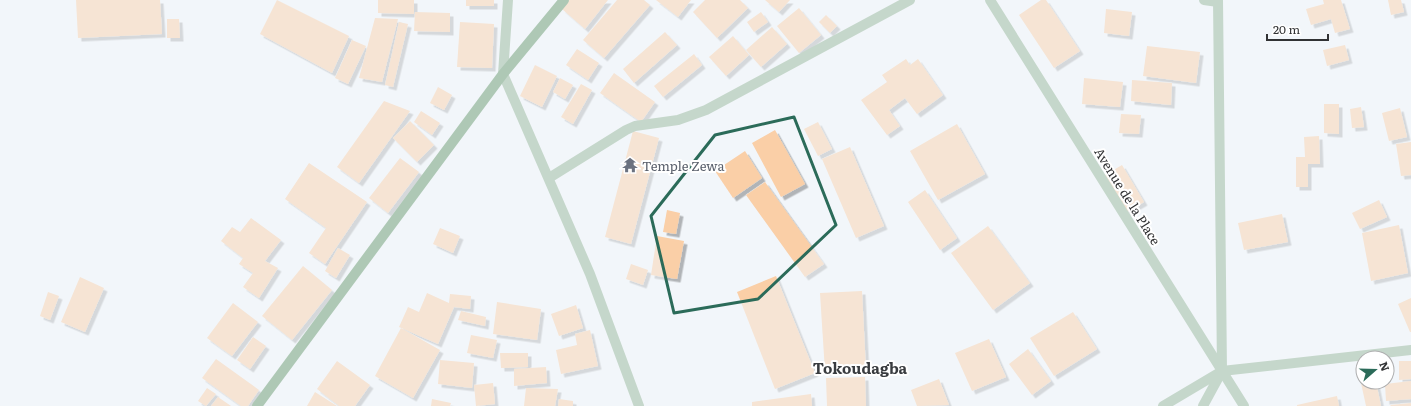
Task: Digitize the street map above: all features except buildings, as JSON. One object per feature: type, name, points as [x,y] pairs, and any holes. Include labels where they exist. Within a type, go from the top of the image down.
[{"type":"main road","points":[[257,406],[503,74],[564,0]]},
{"type":"street","points":[[508,0],[503,74],[590,274],[639,406]]},
{"type":"street","points":[[549,178],[626,130],[636,126],[678,120],[706,110],[910,0]]},
{"type":"street","name":"Avenue de la Place","points":[[990,0],[1244,406]]},
{"type":"street","points":[[1203,406],[1222,370],[1218,1],[1204,0]]},
{"type":"street","points":[[1163,406],[1222,370],[1411,350]]},
{"type":"highlighted area","points":[[794,117],[836,225],[758,299],[674,313],[651,216],[715,135]]},
{"type":"place","name":"Temple Zewa","points":[[630,165]]},
{"type":"district","name":"Tokoudagba","points":[[860,367]]}]
